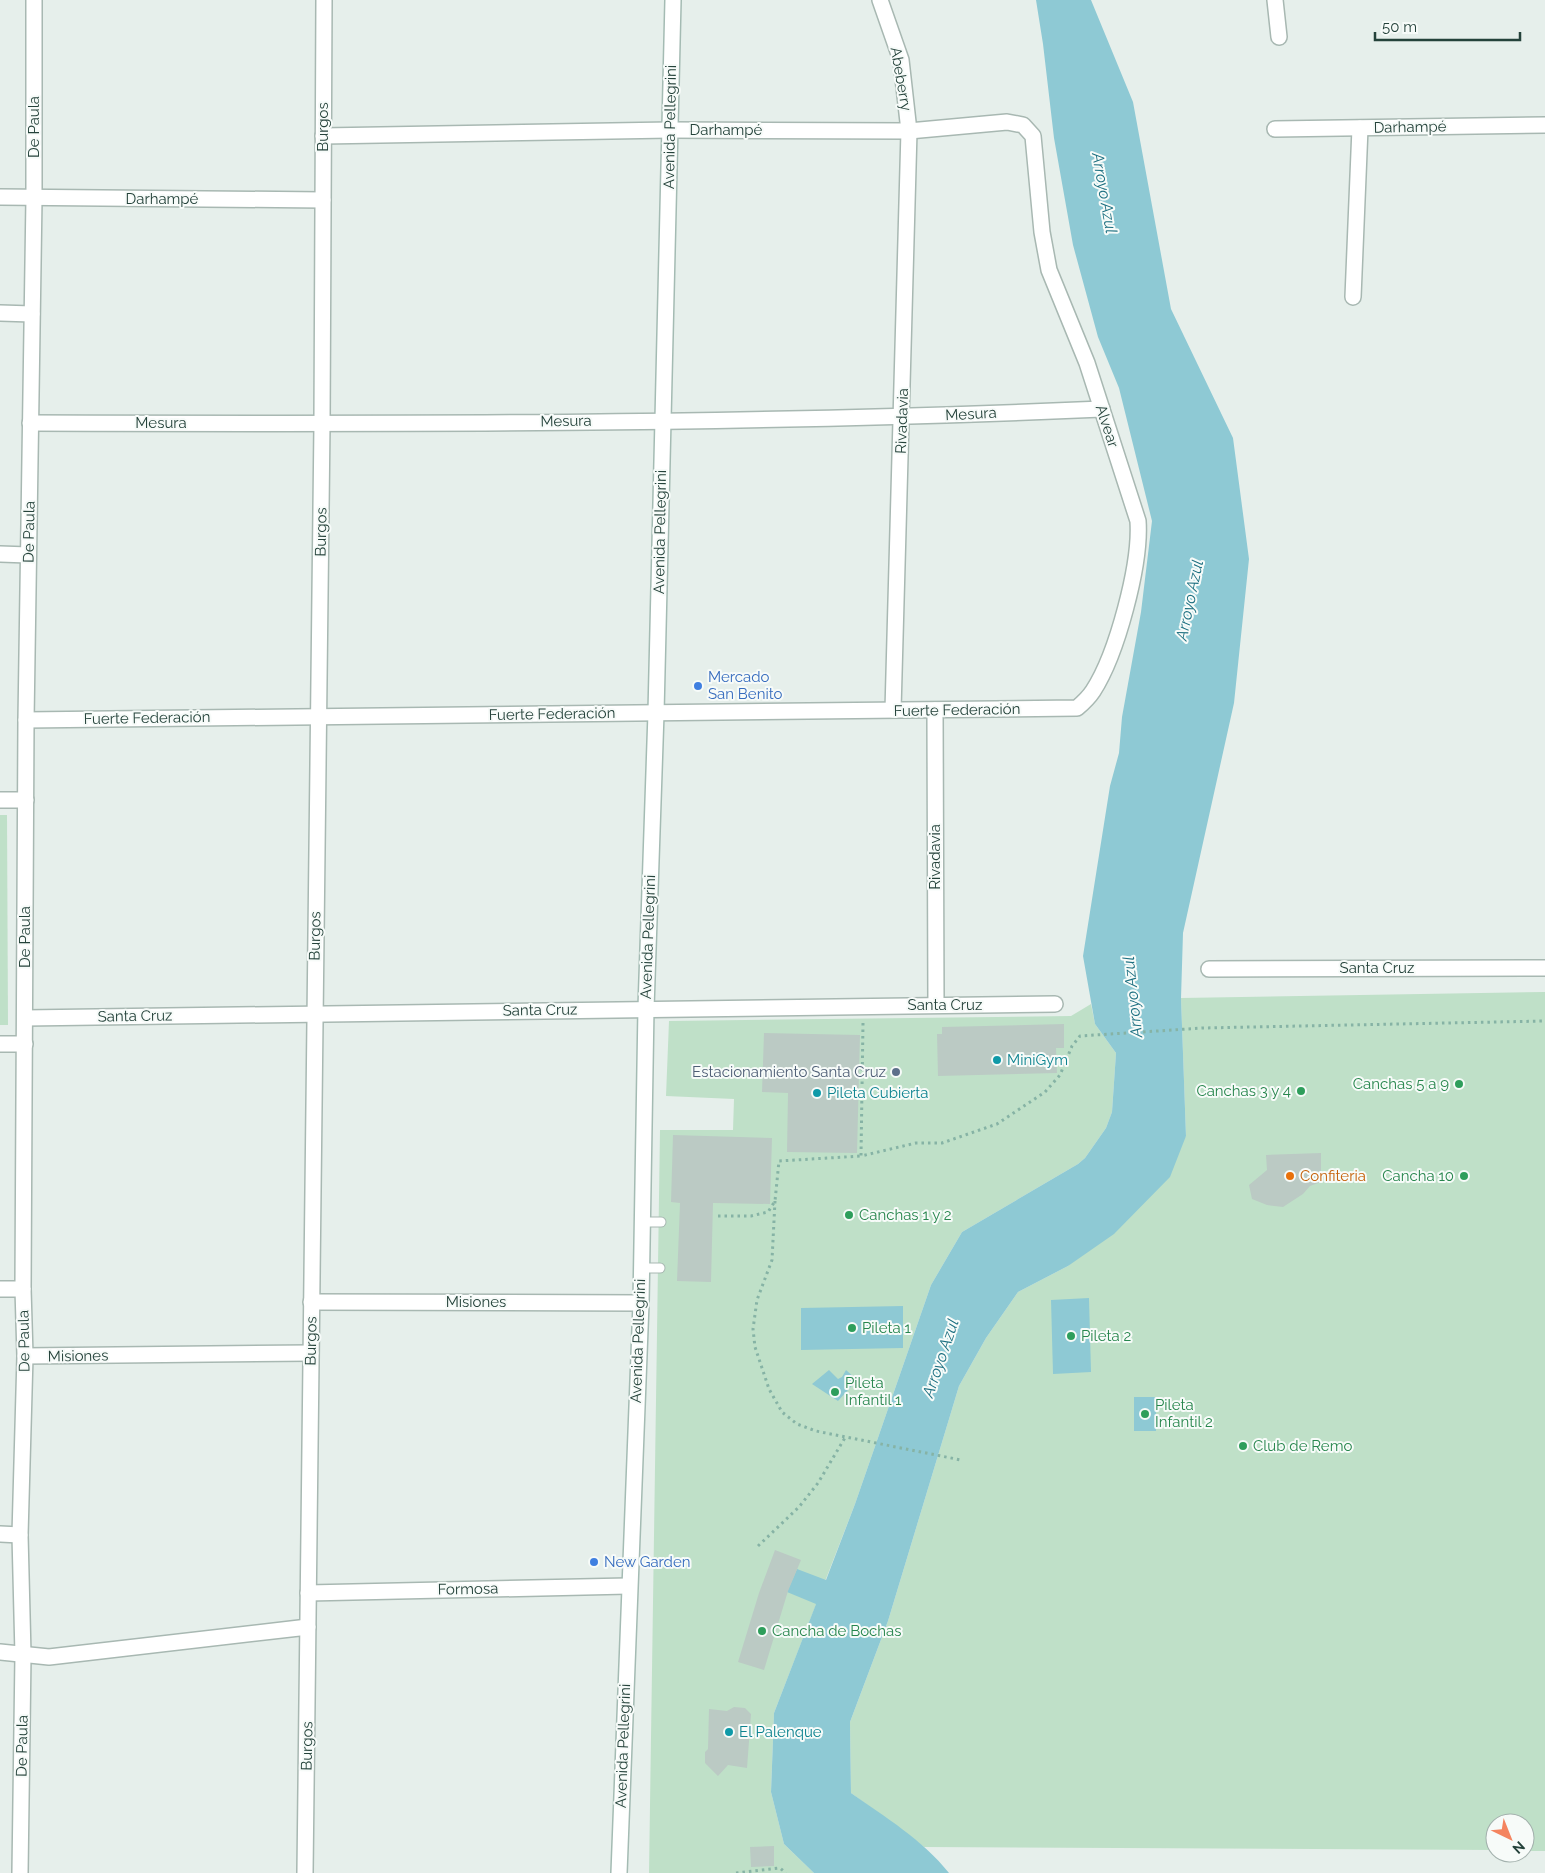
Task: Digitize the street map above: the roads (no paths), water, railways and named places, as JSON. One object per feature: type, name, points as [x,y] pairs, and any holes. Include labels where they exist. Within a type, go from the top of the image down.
[{"type":"street","name":"De Paula","points":[[20,1873],[23,1655],[20,1534],[25,1356],[23,1289],[26,1044],[26,720],[34,198],[34,0]]},
{"type":"street","name":"Burgos","points":[[305,1873],[322,424],[324,0]]},
{"type":"street","name":"Avenida Pellegrini","points":[[619,1873],[628,1586],[641,1303],[646,1008],[656,712],[673,0]]},
{"type":"street","name":"Abeberry","points":[[880,0],[901,60],[909,131]]},
{"type":"street","points":[[1275,0],[1279,37]]},
{"type":"street","name":"Darhampé","points":[[323,136],[670,130],[909,131],[1016,122],[1023,125],[1033,136]]},
{"type":"street","name":"Darhampé","points":[[1275,129],[1545,125]]},
{"type":"street","points":[[1353,297],[1360,128]]},
{"type":"street","name":"Rivadavia","points":[[893,710],[909,131]]},
{"type":"street","name":"Alvear","points":[[1033,136],[1042,232],[1049,270],[1087,364],[1138,521],[1139,542],[1134,571],[1118,631],[1101,676],[1092,692],[1078,708]]},
{"type":"street","name":"Darhampé","points":[[0,197],[323,200]]},
{"type":"street","points":[[0,313],[32,314]]},
{"type":"street","name":"Mesura","points":[[30,423],[322,424],[902,418],[1102,408]]},
{"type":"street","points":[[0,554],[28,555]]},
{"type":"street","name":"Fuerte Federación","points":[[26,720],[1078,708]]},
{"type":"street","name":"Rivadavia","points":[[935,710],[936,1005]]},
{"type":"street","points":[[0,800],[26,800]]},
{"type":"street","name":"Santa Cruz","points":[[1209,969],[1545,968]]},
{"type":"street","name":"Santa Cruz","points":[[25,1018],[864,1005],[1055,1004]]},
{"type":"street","points":[[0,1044],[26,1044]]},
{"type":"street","points":[[0,1289],[23,1289]]},
{"type":"street","name":"Misiones","points":[[311,1302],[641,1303]]},
{"type":"street","name":"Misiones","points":[[25,1356],[311,1353]]},
{"type":"street","points":[[0,1534],[20,1534]]},
{"type":"street","name":"Formosa","points":[[308,1593],[628,1586]]},
{"type":"street","points":[[0,1652],[48,1657],[308,1627]]},
{"type":"lane","points":[[642,1222],[661,1222]]},
{"type":"lane","points":[[642,1268],[660,1268]]},
{"type":"water","name":"Arroyo Azul","points":[[1036,0],[1091,0],[1133,102],[1171,309],[1233,438],[1249,559],[1234,703],[1183,933],[1181,998],[1186,1136],[1170,1177],[1114,1234],[1068,1266],[1018,1292],[986,1338],[959,1386],[888,1621],[850,1722],[851,1793],[916,1840],[949,1873],[814,1873],[784,1844],[771,1792],[774,1713],[816,1604],[787,1592],[797,1569],[826,1580],[855,1504],[931,1285],[962,1232],[1078,1164],[1085,1158],[1106,1128],[1112,1112],[1116,1053],[1095,1024],[1083,956],[1110,786],[1119,753],[1122,717],[1141,612],[1152,521],[1119,388],[1098,337],[1073,245],[1054,138]]},
{"type":"water","name":"Pileta 2","points":[[1089,1298],[1091,1372],[1053,1374],[1051,1300]]},
{"type":"water","name":"Pileta 1","points":[[903,1306],[903,1348],[801,1350],[801,1308]]},
{"type":"water","name":"Pileta Infantil 1","points":[[829,1370],[838,1379],[842,1377],[846,1370],[857,1380],[838,1401],[812,1384]]},
{"type":"water","name":"Pileta Infantil 2","points":[[1134,1397],[1156,1397],[1156,1431],[1134,1431]]},
{"type":"place","name":"Mercado San Benito","points":[[698,686]]},
{"type":"place","name":"MiniGym","points":[[997,1060]]},
{"type":"place","name":"Estacionamiento Santa Cruz","points":[[896,1072]]},
{"type":"place","name":"Canchas 5 a 9","points":[[1459,1084]]},
{"type":"place","name":"Canchas 3 y 4","points":[[1301,1091]]},
{"type":"place","name":"Pileta Cubierta","points":[[817,1093]]},
{"type":"place","name":"Confiteria","points":[[1290,1176]]},
{"type":"place","name":"Cancha 10","points":[[1464,1176]]},
{"type":"place","name":"Canchas 1 y 2","points":[[849,1215]]},
{"type":"place","name":"Pileta 1","points":[[852,1328]]},
{"type":"place","name":"Pileta 2","points":[[1071,1336]]},
{"type":"place","name":"Pileta Infantil 1","points":[[835,1392]]},
{"type":"place","name":"Pileta Infantil 2","points":[[1145,1414]]},
{"type":"place","name":"Club de Remo","points":[[1243,1446]]},
{"type":"place","name":"New Garden","points":[[594,1562]]},
{"type":"place","name":"Cancha de Bochas","points":[[762,1631]]},
{"type":"place","name":"El Palenque","points":[[729,1732]]}]
